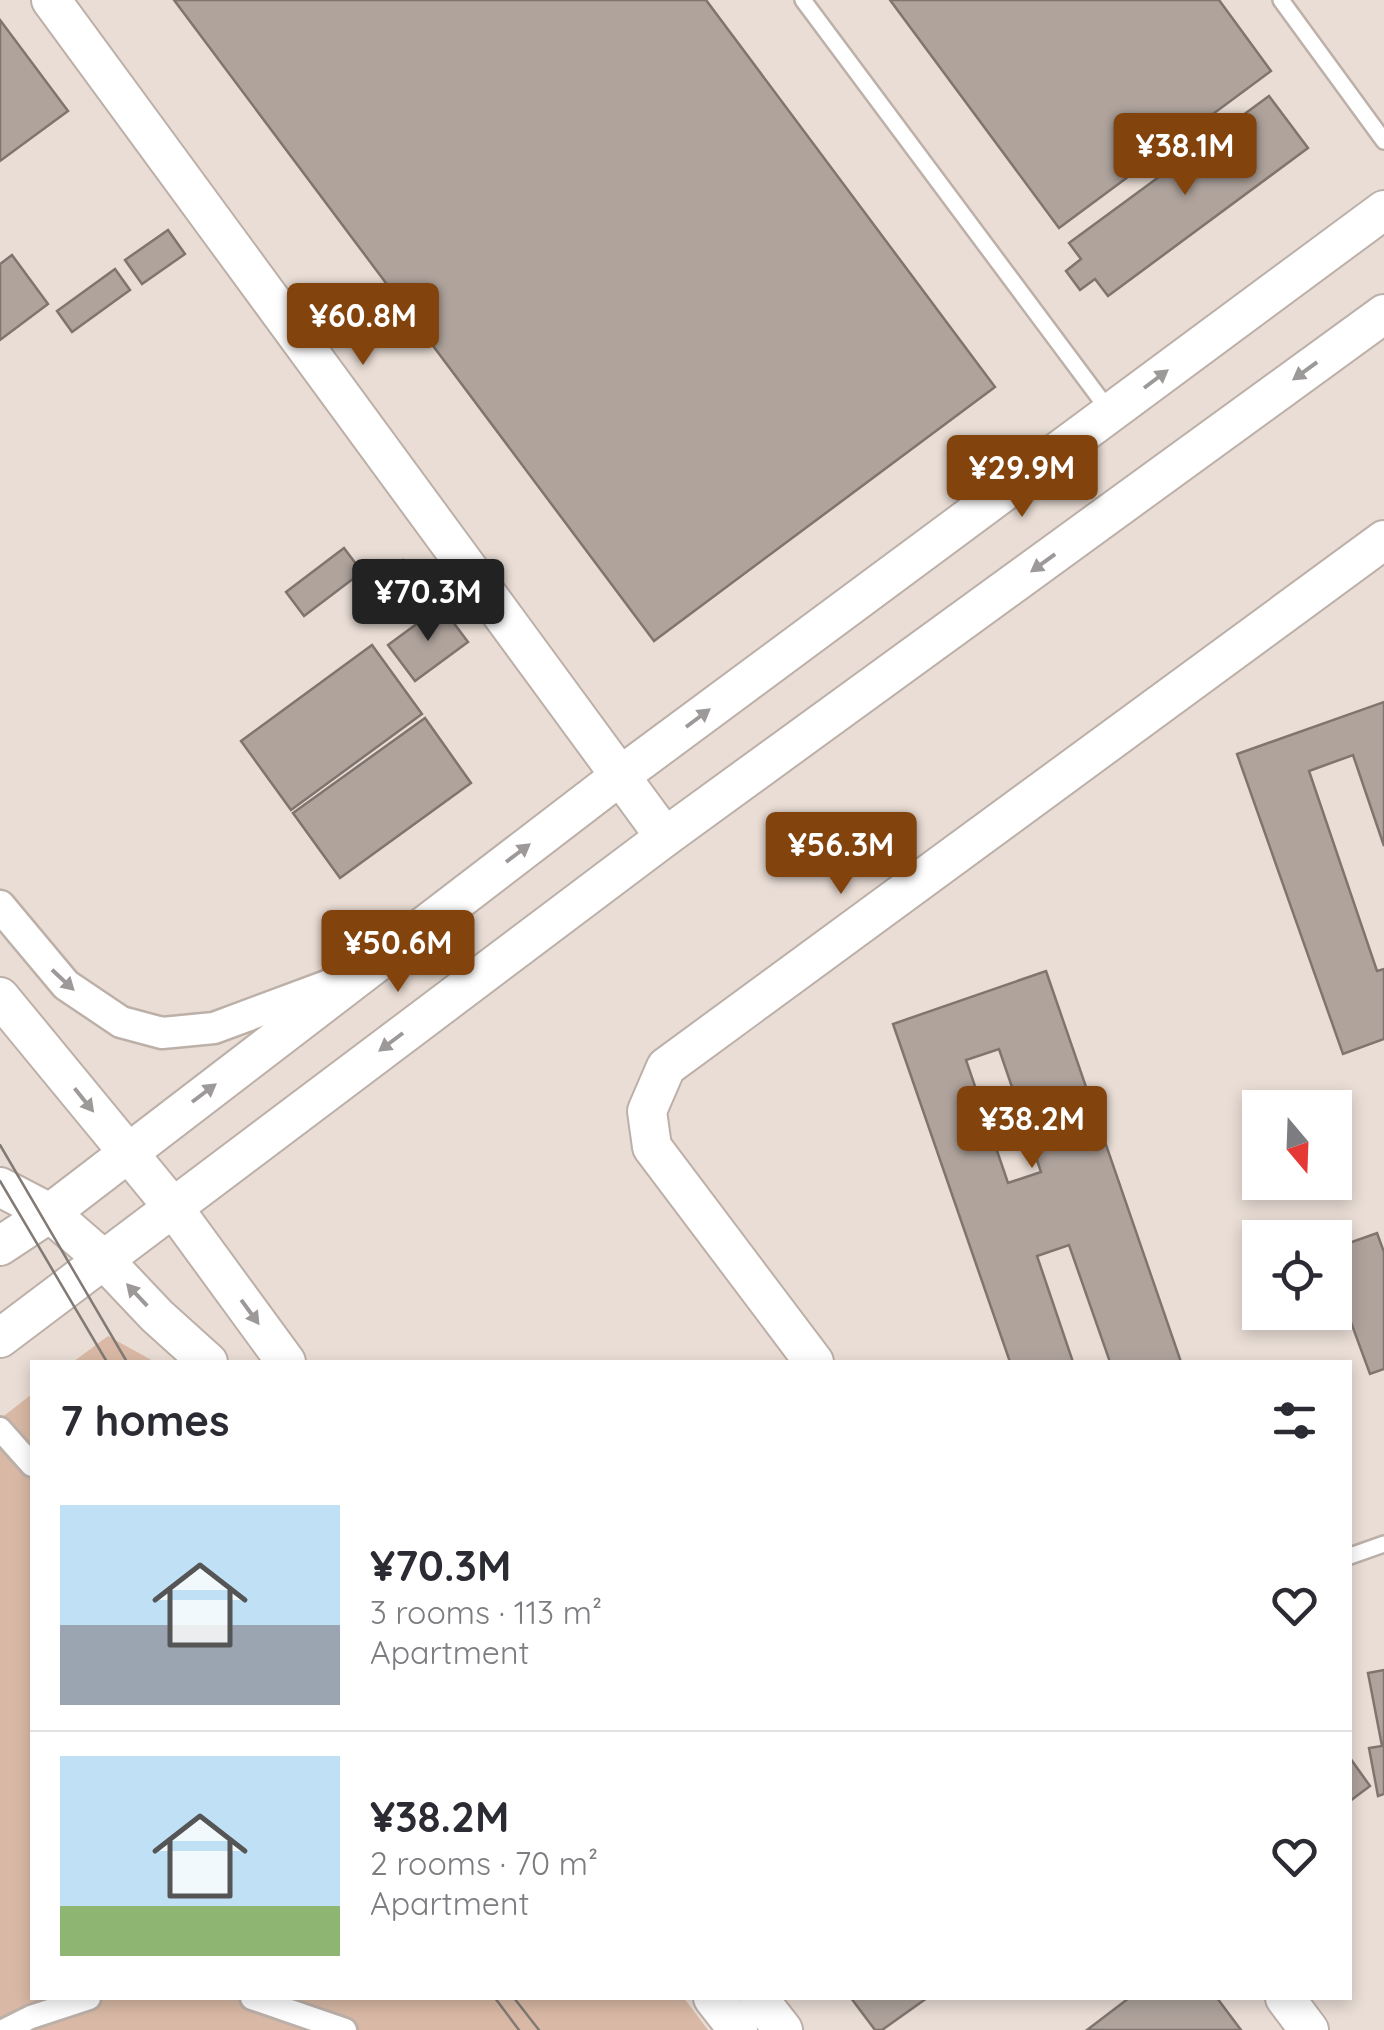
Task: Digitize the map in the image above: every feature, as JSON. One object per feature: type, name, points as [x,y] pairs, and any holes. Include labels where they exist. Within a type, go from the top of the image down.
[{"type":"street","points":[[51,0],[665,837]]},
{"type":"street","points":[[0,1246],[50,1213],[620,776],[1384,210]]},
{"type":"street","points":[[0,1338],[665,837],[1384,314]]},
{"type":"street","points":[[812,1360],[652,1146],[646,1110],[666,1067],[1384,540]]},
{"type":"street","points":[[0,906],[66,985],[121,1022],[162,1033],[214,1028],[359,974]]},
{"type":"street","points":[[0,997],[172,1206],[285,1360]]},
{"type":"street","points":[[0,1187],[50,1213],[206,1360]]},
{"type":"street","points":[[0,1429],[30,1463]]},
{"type":"street","points":[[6,2030],[31,2017],[84,2000]]},
{"type":"street","points":[[258,2000],[345,2030]]},
{"type":"street","points":[[716,2000],[738,2030]]},
{"type":"street","points":[[760,2000],[782,2030]]},
{"type":"street","points":[[1286,2000],[1309,2030]]},
{"type":"lane","points":[[804,0],[1110,412]]},
{"type":"lane","points":[[1281,0],[1384,141]]},
{"type":"lane","points":[[1352,1555],[1384,1544]]},
{"type":"shaded area","points":[[108,1336],[151,1360],[76,1360]]},
{"type":"shaded area","points":[[30,1396],[30,2000],[686,2000],[708,2030],[0,2030],[0,1419]]},
{"type":"building","points":[[174,0],[706,0],[995,387],[654,641]]},
{"type":"building","points":[[890,0],[1219,0],[1271,71],[1059,228]]},
{"type":"building","points":[[0,20],[68,111],[0,161]]},
{"type":"building","points":[[1269,96],[1308,148],[1108,296],[1095,279],[1080,290],[1066,271],[1081,259],[1069,243]]},
{"type":"building","points":[[168,230],[185,254],[142,284],[125,260]]},
{"type":"building","points":[[12,255],[48,304],[0,340],[0,264]]},
{"type":"building","points":[[115,269],[130,290],[72,332],[57,311]]},
{"type":"building","points":[[344,548],[362,572],[304,616],[286,592]]},
{"type":"building","points":[[403,560],[423,587],[403,602],[382,575]]},
{"type":"building","points":[[441,606],[468,642],[415,681],[388,645]]},
{"type":"building","points":[[372,645],[422,714],[291,810],[241,741]]},
{"type":"building","points":[[1384,702],[1384,846],[1353,755],[1309,771],[1377,971],[1384,969],[1384,1039],[1343,1054],[1237,754]]},
{"type":"building","points":[[425,718],[471,783],[340,878],[293,813]]},
{"type":"building","points":[[1046,971],[1180,1360],[1109,1360],[1069,1245],[1037,1256],[1072,1360],[1009,1360],[893,1024]],"holes":[[[999,1049],[1041,1172],[1008,1183],[966,1060]]]},
{"type":"building","points":[[1377,1233],[1384,1252],[1384,1369],[1370,1374],[1352,1325],[1352,1242]]},
{"type":"building","points":[[1384,1670],[1384,1794],[1378,1796],[1369,1748],[1382,1746],[1368,1673]]},
{"type":"building","points":[[1352,1761],[1370,1786],[1352,1800]]},
{"type":"building","points":[[852,2000],[924,2000],[882,2030],[875,2030]]},
{"type":"building","points":[[1126,2000],[1218,2000],[1241,2030],[1087,2030]]},
{"type":"tram line","points":[[0,1145],[126,1360]]},
{"type":"tram line","points":[[0,1181],[106,1360]]},
{"type":"tram line","points":[[496,2000],[519,2030]]},
{"type":"tram line","points":[[516,2000],[539,2030]]}]
